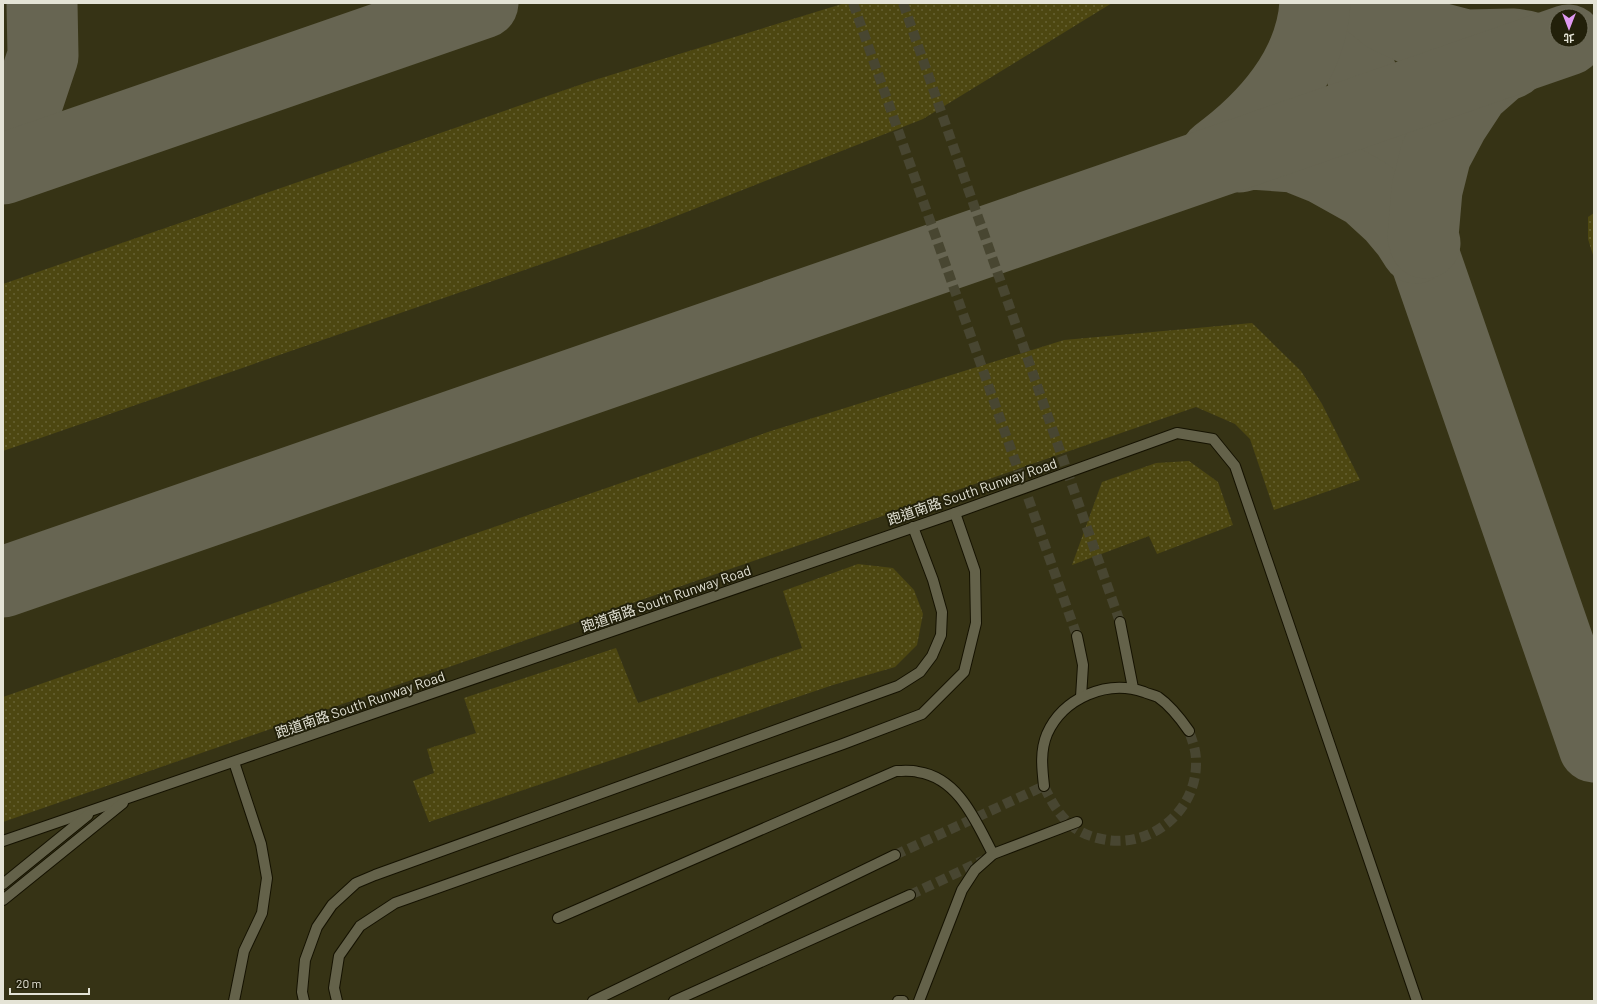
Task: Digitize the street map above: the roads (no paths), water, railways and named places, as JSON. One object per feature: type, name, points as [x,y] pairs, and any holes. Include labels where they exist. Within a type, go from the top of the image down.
[{"type":"lane","name":"跑道南路 South Runway Road","points":[[3,841],[955,513],[1177,433],[1213,438],[1235,466],[1417,1001]]},
{"type":"lane","points":[[336,1001],[334,988],[339,956],[360,926],[395,903],[843,744],[922,714],[964,672],[976,623],[975,571],[955,513]]},
{"type":"lane","points":[[304,1001],[302,992],[305,960],[317,927],[332,905],[356,883],[898,686],[920,672],[932,656],[941,635],[942,612],[933,580],[913,527]]},
{"type":"lane","points":[[1120,622],[1133,688]]},
{"type":"lane","points":[[1076,636],[1083,665],[1081,696]]},
{"type":"lane","points":[[1044,786],[1041,760],[1047,734],[1061,712],[1081,696],[1107,688],[1133,688],[1157,697],[1178,714],[1189,731]]},
{"type":"lane","points":[[234,762],[261,844],[267,878],[262,913],[244,951],[234,1001]]},
{"type":"lane","points":[[558,918],[896,771],[918,772],[938,779],[955,791],[968,807],[993,854]]},
{"type":"lane","name":"跑道南路 South Runway Road","points":[[3,900],[129,798]]},
{"type":"lane","name":"跑道南路 South Runway Road","points":[[3,884],[94,810]]},
{"type":"lane","points":[[919,1001],[962,890],[975,870],[993,854],[1077,822]]},
{"type":"lane","points":[[593,1001],[895,855]]},
{"type":"lane","points":[[674,1001],[910,895]]},
{"type":"lane","points":[[898,1001],[903,1001]]},
{"type":"tunnel","points":[[853,3],[1077,636]]},
{"type":"tunnel","points":[[903,3],[1120,622]]},
{"type":"tunnel","points":[[895,855],[1044,786],[1059,812],[1066,821],[1079,831],[1093,837],[1107,840],[1125,841],[1141,837],[1157,830],[1170,821],[1190,794],[1195,778],[1196,760],[1195,749],[1189,731]]},
{"type":"tunnel","points":[[910,895],[984,860]]}]
